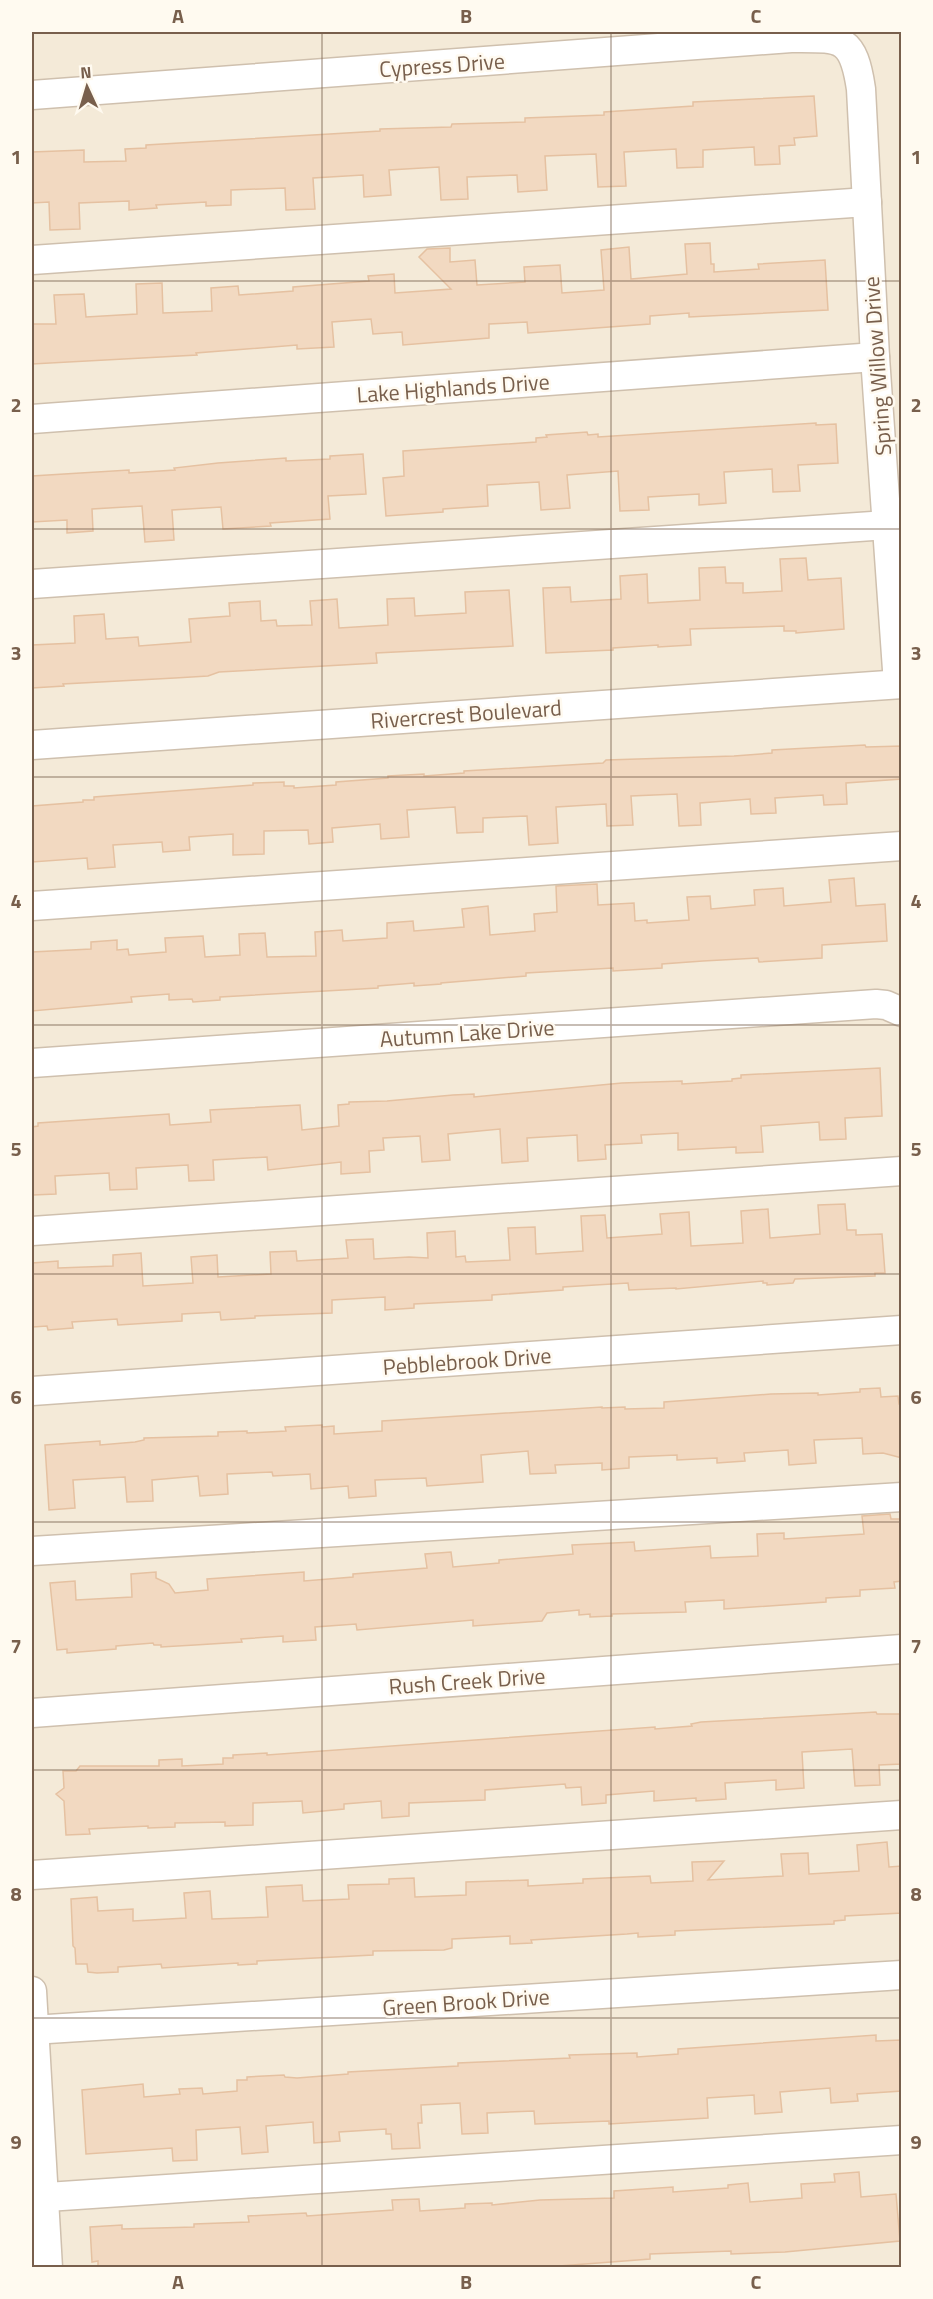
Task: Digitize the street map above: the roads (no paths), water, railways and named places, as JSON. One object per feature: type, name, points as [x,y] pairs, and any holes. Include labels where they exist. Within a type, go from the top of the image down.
[{"type":"street","name":"Cypress Drive","points":[[32,95],[791,38],[839,41],[851,49]]},
{"type":"street","name":"Spring Willow Drive","points":[[851,49],[858,68],[861,88],[875,357],[900,684]]},
{"type":"street","points":[[32,260],[867,202]]},
{"type":"street","name":"Lake Highlands Drive","points":[[32,419],[875,357]]},
{"type":"street","points":[[32,584],[887,525]]},
{"type":"street","name":"Rivercrest Boulevard","points":[[32,745],[900,684]]},
{"type":"street","points":[[32,906],[902,846]]},
{"type":"street","name":"Autumn Lake Drive","points":[[32,1063],[876,1004],[886,1005],[902,1012]]},
{"type":"street","points":[[32,1231],[902,1171]]},
{"type":"street","name":"Pebblebrook Drive","points":[[32,1391],[902,1330]]},
{"type":"street","points":[[32,1551],[902,1497]]},
{"type":"street","name":"Rush Creek Drive","points":[[32,1713],[902,1649]]},
{"type":"street","points":[[32,1875],[902,1815]]},
{"type":"street","name":"Green Brook Drive","points":[[33,2030],[902,1975]]},
{"type":"street","points":[[32,1990],[38,2198],[48,2268]]},
{"type":"street","points":[[38,2198],[902,2140]]}]
